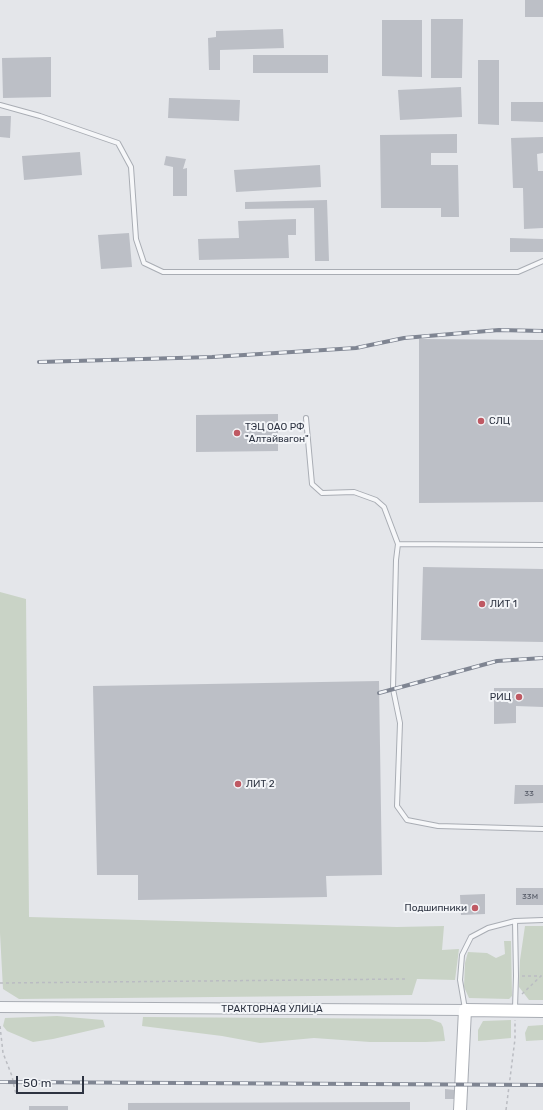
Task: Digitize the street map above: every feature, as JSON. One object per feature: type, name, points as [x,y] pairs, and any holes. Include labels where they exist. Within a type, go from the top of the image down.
[{"type":"main road","name":"ТРАКТОРНАЯ УЛИЦА","points":[[465,1010],[515,1006],[543,1011]]},
{"type":"main road","points":[[460,1110],[465,1010]]},
{"type":"street","name":"ТРАКТОРНАЯ УЛИЦА","points":[[0,1007],[465,1010]]},
{"type":"lane","points":[[0,105],[40,116],[118,143],[131,167],[136,239],[144,263],[163,272],[518,272],[543,261]]},
{"type":"lane","points":[[306,418],[312,484],[322,493],[354,492],[376,500],[384,507],[398,544],[396,560],[393,689],[400,723],[397,806],[407,820],[438,826],[543,829]]},
{"type":"lane","points":[[398,544],[543,545]]},
{"type":"lane","points":[[465,1010],[460,980],[462,955],[470,937],[488,928],[515,921],[543,920]]},
{"type":"lane","points":[[515,921],[515,1006]]},
{"type":"path","points":[[516,976],[542,976]]},
{"type":"path","points":[[515,1006],[542,976]]},
{"type":"path","points":[[0,983],[405,979]]},
{"type":"path","points":[[0,1026],[3,1053],[12,1076],[16,1094]]},
{"type":"path","points":[[506,1110],[515,1032]]},
{"type":"shaded area","points":[[0,592],[26,599],[29,917],[397,927],[444,926],[442,950],[459,949],[455,980],[417,979],[412,995],[19,999],[3,989],[0,933]]},
{"type":"shaded area","points":[[525,926],[543,926],[543,1000],[529,1000],[519,987],[520,960]]},
{"type":"shaded area","points":[[504,941],[511,941],[512,996],[509,999],[469,998],[464,987],[465,963],[468,952],[487,953],[496,958],[505,954]]},
{"type":"shaded area","points":[[57,1016],[103,1020],[105,1027],[33,1042],[7,1031],[3,1026],[5,1018]]},
{"type":"shaded area","points":[[143,1017],[430,1019],[441,1023],[445,1041],[370,1042],[314,1038],[260,1043],[222,1036],[142,1026]]},
{"type":"shaded area","points":[[511,1020],[511,1038],[478,1041],[478,1030],[483,1021]]},
{"type":"shaded area","points":[[543,1025],[543,1040],[526,1041],[525,1033],[528,1026]]},
{"type":"building","points":[[525,0],[543,0],[543,17],[525,17]]},
{"type":"building","points":[[431,19],[463,19],[462,78],[431,78]]},
{"type":"building","points":[[382,20],[422,20],[422,77],[382,76]]},
{"type":"building","points":[[283,29],[284,48],[220,50],[220,70],[209,70],[208,38],[216,37],[216,31]]},
{"type":"building","points":[[253,55],[328,55],[328,73],[253,73]]},
{"type":"building","points":[[51,57],[51,97],[3,98],[2,58]]},
{"type":"building","points":[[478,60],[499,60],[499,125],[478,124]]},
{"type":"building","points":[[461,87],[462,117],[400,120],[398,90]]},
{"type":"building","points":[[169,98],[240,100],[239,121],[168,118]]},
{"type":"building","points":[[511,102],[543,102],[543,122],[511,121]]},
{"type":"building","points":[[0,116],[11,116],[10,138],[0,137]]},
{"type":"building","points":[[457,134],[457,153],[431,153],[431,165],[458,165],[459,217],[441,217],[441,208],[381,208],[380,135]]},
{"type":"building","points":[[543,137],[543,153],[537,154],[538,171],[543,171],[543,228],[524,229],[523,188],[513,188],[511,138]]},
{"type":"building","points":[[80,152],[82,175],[24,180],[22,156]]},
{"type":"building","points":[[166,156],[186,159],[183,169],[187,168],[187,196],[173,196],[173,167],[164,165]]},
{"type":"building","points":[[320,165],[321,187],[236,192],[234,170]]},
{"type":"building","points":[[327,200],[329,261],[315,261],[314,208],[245,209],[245,202]]},
{"type":"building","points":[[296,219],[296,235],[288,235],[289,258],[199,260],[198,239],[239,238],[238,221]]},
{"type":"building","points":[[129,233],[132,267],[101,269],[98,235]]},
{"type":"building","points":[[510,238],[543,239],[543,252],[510,252]]},
{"type":"building","name":"СЛЦ","points":[[419,339],[543,340],[543,502],[419,503]]},
{"type":"building","name":"ТЭЦ ОАО РФ \"Алтайвагон\"","points":[[278,414],[278,451],[196,452],[196,415]]},
{"type":"building","name":"ЛИТ 1","points":[[423,567],[543,569],[543,642],[421,640]]},
{"type":"building","name":"ЛИТ 2","points":[[379,681],[382,875],[326,876],[327,897],[138,900],[138,875],[97,875],[93,686]]},
{"type":"building","name":"РИЦ","points":[[494,688],[543,688],[543,707],[516,706],[516,723],[494,724]]},
{"type":"building","points":[[515,785],[543,785],[543,803],[514,804]]},
{"type":"building","points":[[516,888],[543,888],[543,905],[516,905]]},
{"type":"building","points":[[485,894],[485,914],[461,915],[460,895]]},
{"type":"building","points":[[445,1089],[455,1090],[455,1099],[445,1099]]},
{"type":"building","points":[[410,1102],[410,1110],[128,1110],[128,1103]]},
{"type":"building","points":[[29,1106],[68,1106],[68,1110],[29,1110]]},
{"type":"railway","points":[[39,362],[212,357],[356,348],[404,338],[499,330],[543,331]]},
{"type":"railway","points":[[379,693],[497,661],[543,658]]},
{"type":"railway","points":[[0,1082],[543,1085]]},
{"type":"place","name":"СЛЦ","points":[[481,421]]},
{"type":"place","name":"ТЭЦ ОАО РФ \"Алтайвагон\"","points":[[237,433]]},
{"type":"place","name":"ЛИТ 1","points":[[482,604]]},
{"type":"place","name":"РИЦ","points":[[519,697]]},
{"type":"place","name":"ЛИТ 2","points":[[238,784]]},
{"type":"place","name":"Подшипники","points":[[475,908]]}]
